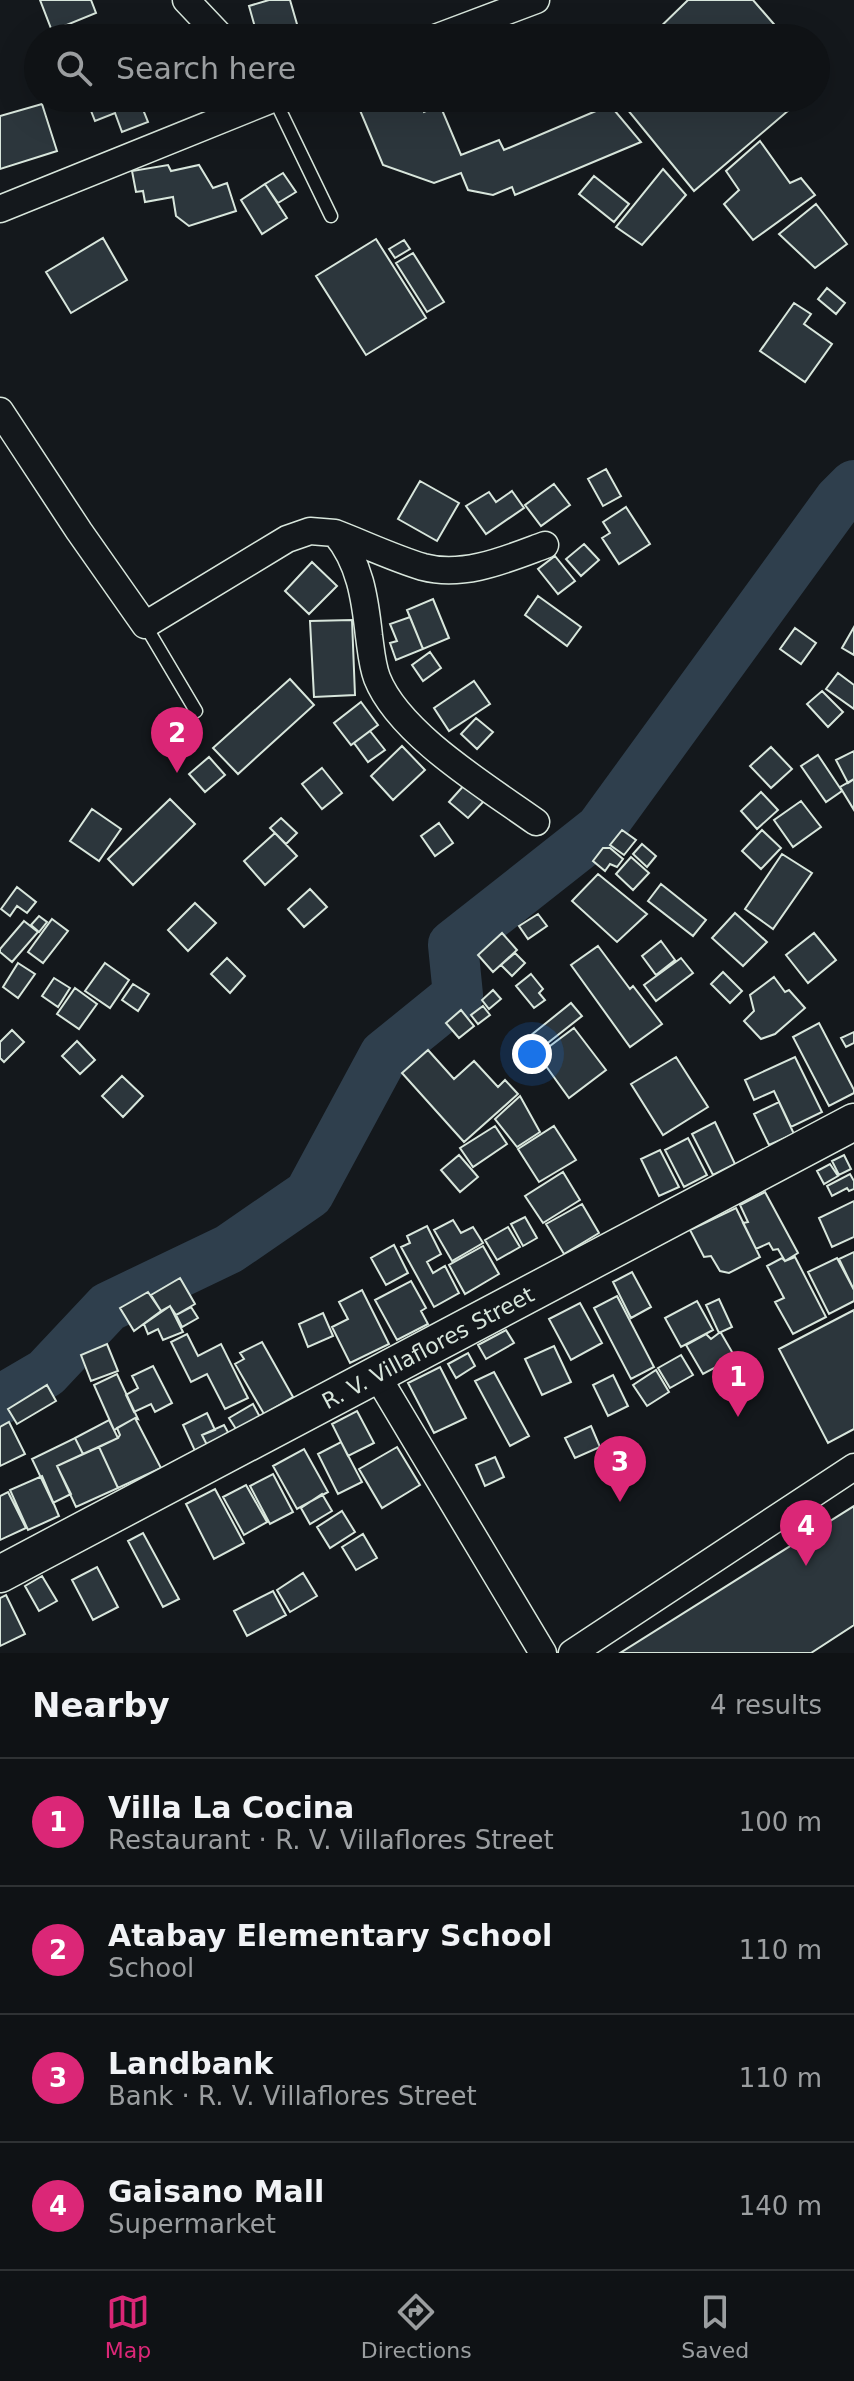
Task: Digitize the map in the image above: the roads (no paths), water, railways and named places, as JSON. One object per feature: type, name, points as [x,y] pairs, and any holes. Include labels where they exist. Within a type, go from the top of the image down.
[{"type":"main road","name":"R. V. Villaflores Street","points":[[0,1574],[854,1122]]},
{"type":"street","points":[[186,0],[209,24]]},
{"type":"street","points":[[472,24],[536,0]]},
{"type":"street","points":[[0,209],[234,112]]},
{"type":"street","points":[[0,411],[145,625],[287,539],[310,531],[335,533],[425,568],[450,570],[500,562],[545,545]]},
{"type":"street","points":[[335,533],[347,547],[360,579],[376,676],[397,712],[450,760],[536,822]]},
{"type":"street","points":[[376,1374],[543,1653]]},
{"type":"street","points":[[572,1653],[854,1467]]},
{"type":"lane","points":[[268,112],[331,216]]},
{"type":"lane","points":[[145,625],[196,711]]},
{"type":"waterway","points":[[0,1400],[46,1373],[108,1307],[229,1249],[309,1194],[384,1055],[458,995],[453,945],[600,829],[839,500],[854,485]]},
{"type":"place","name":"Atabay Elementary School","points":[[177,773]]},
{"type":"place","name":"Villa La Cocina","points":[[738,1417]]},
{"type":"place","name":"Landbank","points":[[620,1502]]},
{"type":"place","name":"Gaisano Mall","points":[[806,1566]]}]
